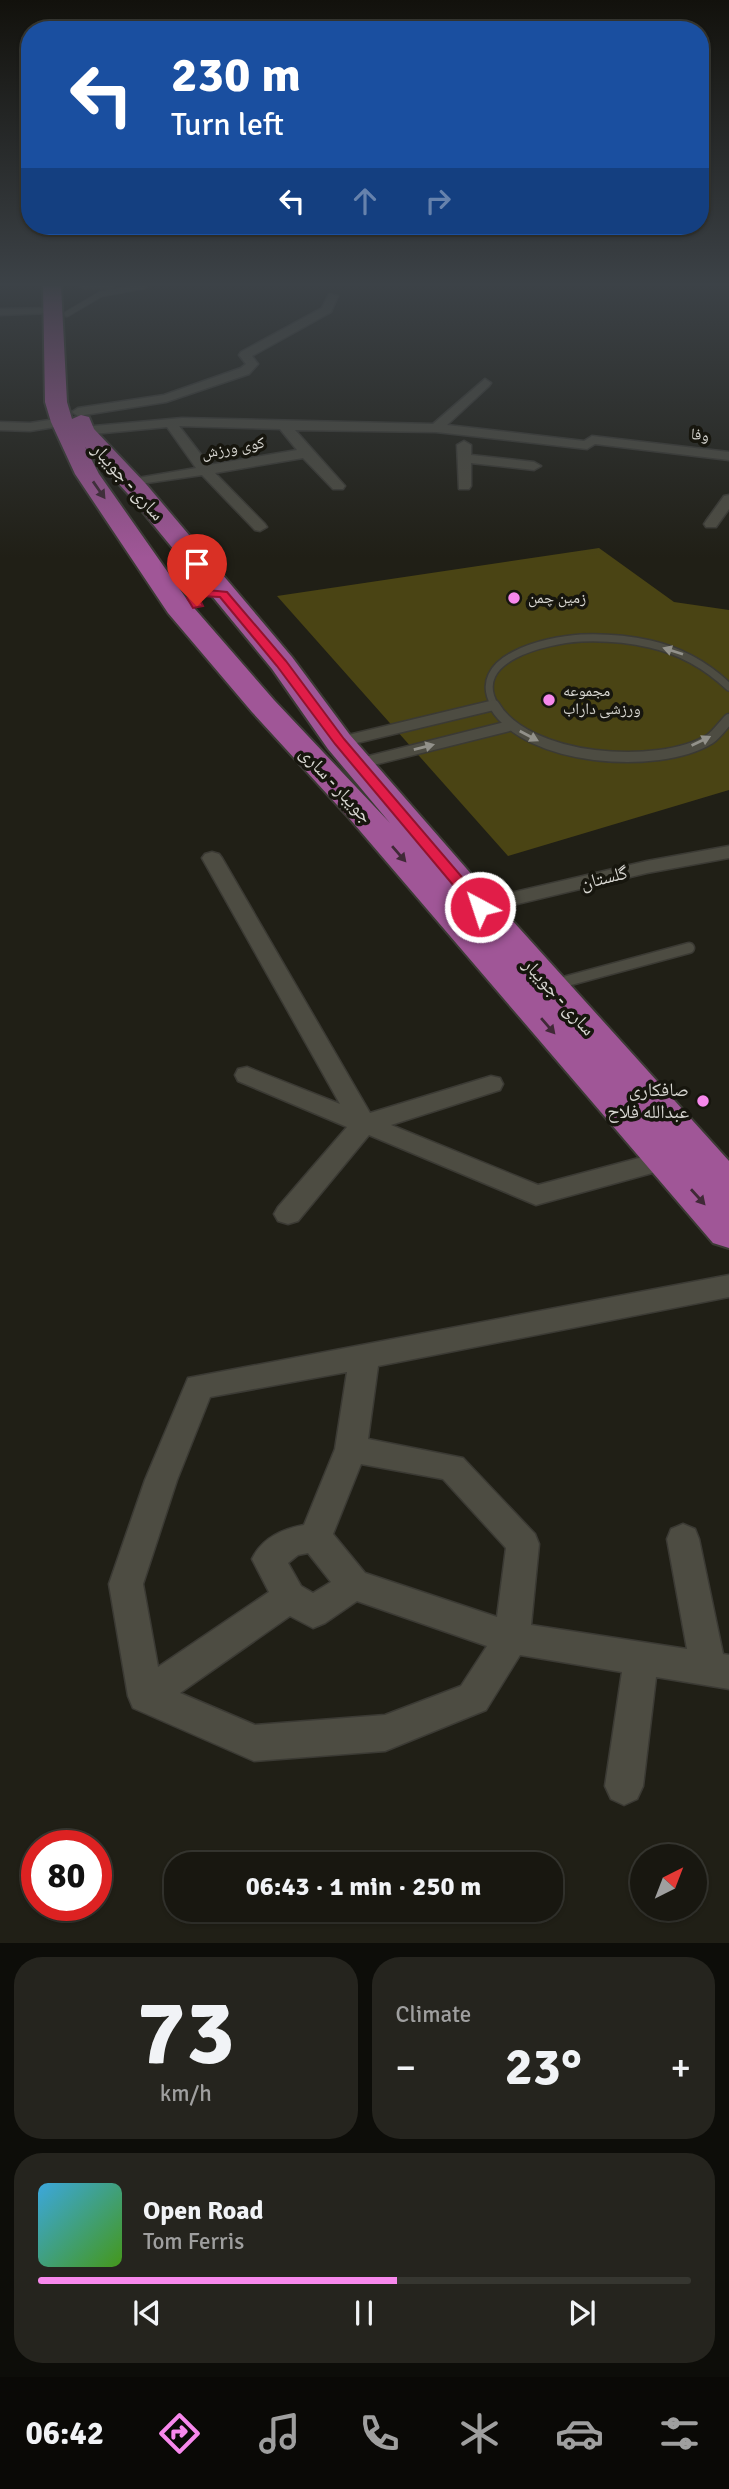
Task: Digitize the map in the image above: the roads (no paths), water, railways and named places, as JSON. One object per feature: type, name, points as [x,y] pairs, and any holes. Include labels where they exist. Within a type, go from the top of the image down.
[{"type":"highway","name":"جویبار - ساری","points":[[57,377],[56,402],[74,421],[87,474],[189,620],[263,706],[361,811],[729,1231]]},
{"type":"highway","name":"ساری - جویبار","points":[[74,421],[131,483],[282,663],[349,753],[480,907],[729,1189]]},
{"type":"highway","points":[[149,566],[172,574],[186,565],[163,538],[158,525],[160,517]]},
{"type":"highway","points":[[223,594],[197,592],[193,598],[260,681],[263,706]]},
{"type":"street","points":[[0,426],[30,427],[74,421],[166,398],[228,377]]},
{"type":"street","points":[[436,428],[485,383]]},
{"type":"street","name":"وفا","points":[[74,421],[242,422],[436,428],[587,445],[592,440],[729,456]]},
{"type":"street","points":[[170,423],[206,471],[260,527]]},
{"type":"street","name":"کوی ورزش","points":[[131,483],[306,453],[284,425]]},
{"type":"street","points":[[463,431],[464,486]]},
{"type":"street","points":[[306,453],[338,486]]},
{"type":"street","points":[[464,458],[534,466]]},
{"type":"street","points":[[711,524],[729,499]]},
{"type":"street","name":"گلستان","points":[[480,907],[647,867],[729,852]]},
{"type":"street","points":[[212,858],[364,1124]]},
{"type":"street","points":[[247,1075],[536,1195],[665,1160]]},
{"type":"street","points":[[288,1214],[364,1124],[491,1084]]},
{"type":"street","points":[[146,1696],[126,1584],[161,1480],[199,1387],[729,1286]]},
{"type":"street","points":[[315,1537],[351,1449],[365,1357]]},
{"type":"street","points":[[146,1696],[254,1743],[385,1733],[473,1698],[512,1638],[523,1544],[452,1467],[351,1449]]},
{"type":"street","points":[[315,1537],[354,1585],[512,1638],[718,1671],[682,1539]]},
{"type":"street","points":[[315,1537],[289,1542],[269,1559],[289,1597],[313,1612],[354,1585]]},
{"type":"street","points":[[146,1696],[289,1597]]},
{"type":"street","points":[[624,1786],[641,1658]]},
{"type":"lane","points":[[729,687],[713,670],[687,655],[630,640],[580,638],[546,643],[517,653],[495,668],[486,686],[491,706],[509,726],[540,742],[580,753],[625,757],[667,753],[702,743],[726,726],[729,719]]},
{"type":"lane","points":[[349,753],[491,706]]},
{"type":"lane","points":[[349,753],[509,726]]},
{"type":"lane","points":[[550,986],[689,948]]},
{"type":"place","name":"زمین چمن","points":[[514,598]]},
{"type":"place","name":"مجموعه ورزشی داراب","points":[[549,700]]},
{"type":"place","name":"صافکاری عبدالله فلاح","points":[[703,1101]]}]
